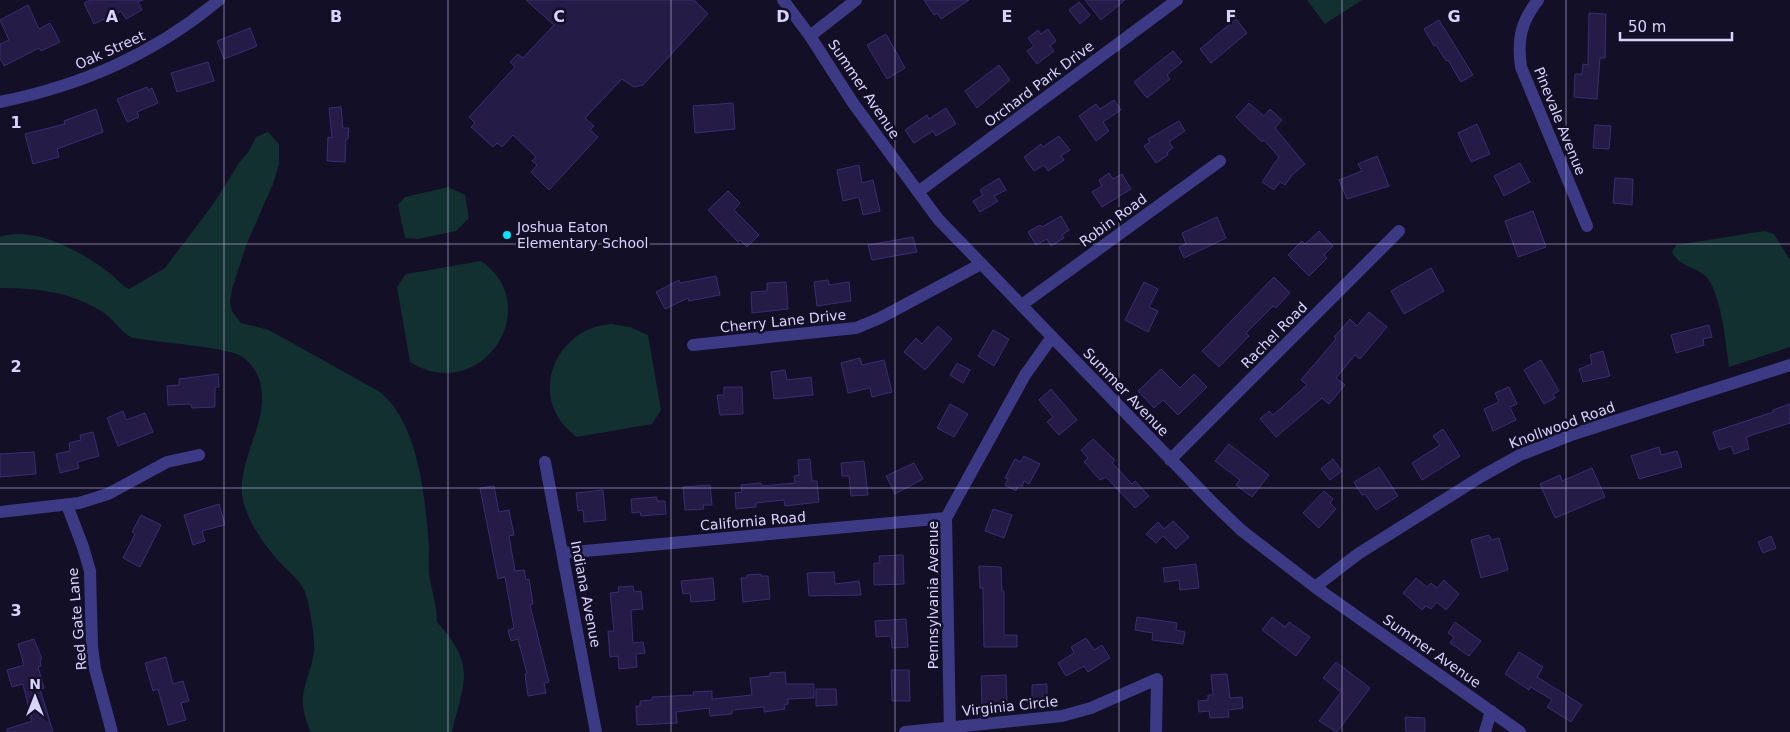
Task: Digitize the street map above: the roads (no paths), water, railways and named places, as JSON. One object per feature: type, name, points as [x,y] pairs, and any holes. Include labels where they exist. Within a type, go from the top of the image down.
[{"type":"street","name":"Summer Avenue","points":[[783,0],[810,36],[853,103],[938,219],[1023,304],[1052,337],[1170,460],[1241,530],[1315,587],[1520,732]]},
{"type":"street","points":[[810,36],[856,0]]},
{"type":"street","name":"Orchard Park Drive","points":[[918,192],[1177,0]]},
{"type":"street","name":"Pinevale Avenue","points":[[1538,0],[1527,14],[1521,28],[1518,47],[1521,67],[1587,226]]},
{"type":"street","name":"Oak Street","points":[[0,102],[46,92],[124,62],[159,45],[214,2]]},
{"type":"street","name":"Robin Road","points":[[1023,304],[1220,161]]},
{"type":"street","name":"Rachel Road","points":[[1170,460],[1399,231]]},
{"type":"street","name":"Cherry Lane Drive","points":[[693,346],[856,328],[880,318],[981,264]]},
{"type":"street","name":"Pennsylvania Avenue","points":[[950,730],[946,518],[1025,375],[1052,337]]},
{"type":"street","name":"Knollwood Road","points":[[1315,587],[1358,554],[1482,476],[1520,455],[1574,434],[1790,365]]},
{"type":"street","points":[[0,512],[67,506],[108,494],[167,462],[199,456]]},
{"type":"street","name":"Indiana Avenue","points":[[545,462],[596,732]]},
{"type":"street","name":"Red Gate Lane","points":[[67,506],[90,571],[93,654],[112,732]]},
{"type":"street","name":"California Road","points":[[562,553],[946,518]]},
{"type":"street","name":"Virginia Circle","points":[[905,732],[950,730],[1062,716],[1091,708],[1157,679],[1156,732]]},
{"type":"street","points":[[1485,732],[1491,711]]},
{"type":"place","name":"Joshua Eaton Elementary School","points":[[507,235]]}]
